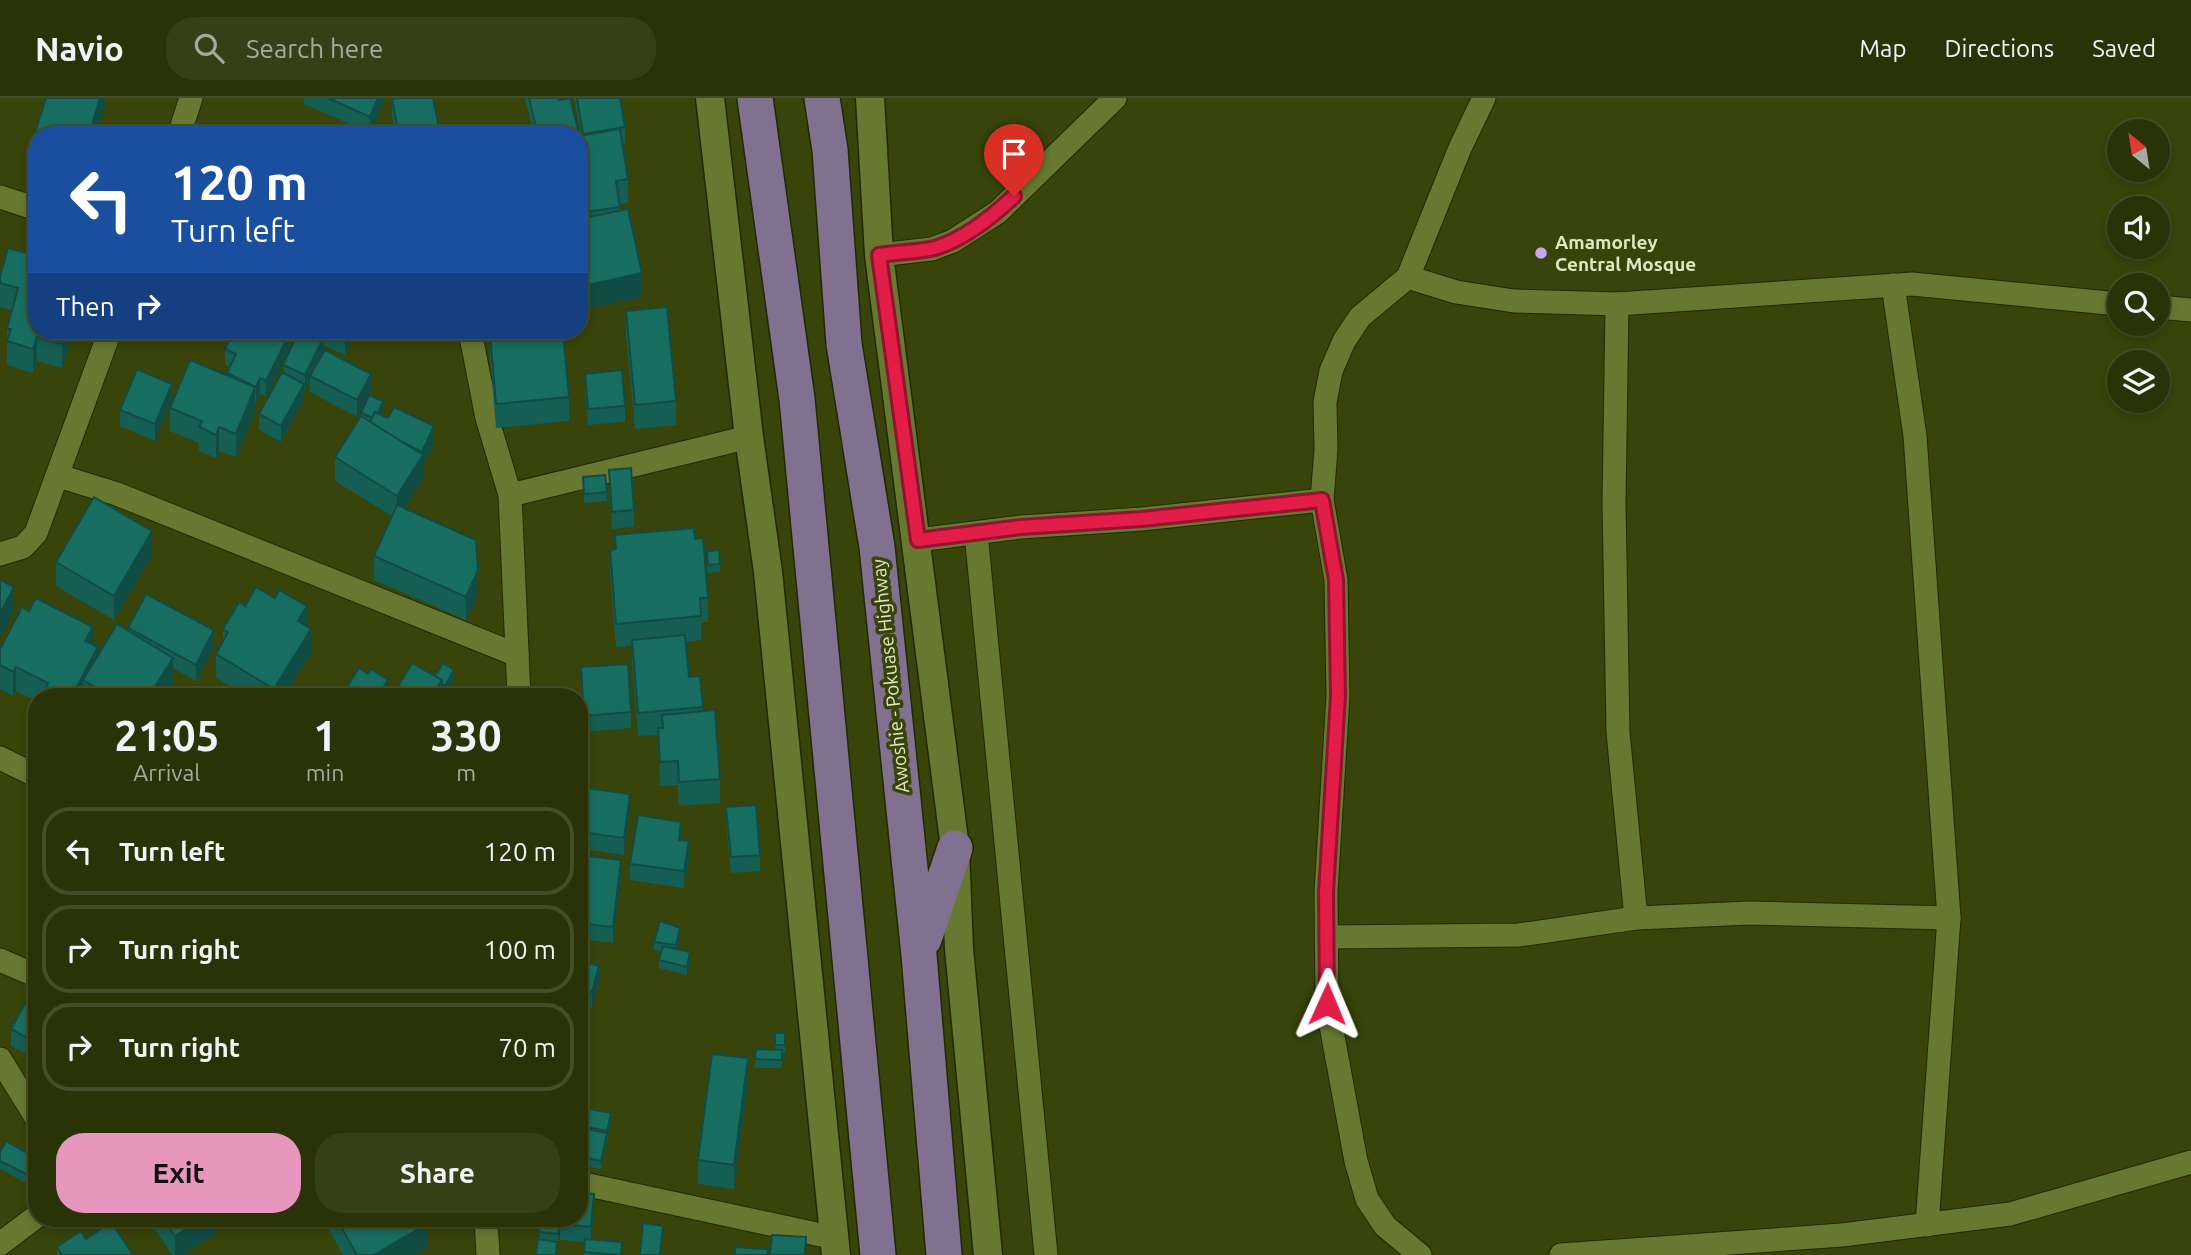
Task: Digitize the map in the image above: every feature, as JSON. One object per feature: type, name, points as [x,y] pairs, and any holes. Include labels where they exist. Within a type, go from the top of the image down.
[{"type":"main road","points":[[755,98],[797,399],[878,1255]]},
{"type":"main road","name":"Awoshie - Pokuase Highway","points":[[822,98],[832,164],[844,344],[877,547],[919,955],[944,1255]]},
{"type":"main road","points":[[919,955],[955,848]]},
{"type":"street","points":[[181,126],[191,98]]},
{"type":"street","points":[[588,1185],[836,1246],[818,1090],[768,572],[749,437],[710,98]]},
{"type":"street","points":[[870,98],[879,255],[918,540],[955,848],[959,949],[988,1255]]},
{"type":"street","points":[[879,255],[942,245],[998,212],[1115,98]]},
{"type":"street","points":[[1420,1255],[1385,1227],[1367,1199],[1356,1161],[1327,1004],[1327,878],[1338,696],[1336,580],[1322,500],[1326,449],[1325,401],[1331,371],[1344,341],[1360,317],[1408,276],[1455,160],[1484,98]]},
{"type":"street","points":[[0,197],[28,206]]},
{"type":"street","points":[[1408,276],[1456,292],[1514,301],[1618,304],[1892,285],[1979,289],[2107,303]]},
{"type":"street","points":[[1892,285],[1915,436],[1949,918],[1927,1225]]},
{"type":"street","points":[[1618,304],[1614,503],[1618,732],[1636,918]]},
{"type":"street","points":[[2170,308],[2191,310]]},
{"type":"street","points":[[0,554],[23,547],[36,533],[107,340]]},
{"type":"street","points":[[472,340],[487,418],[510,495],[519,688]]},
{"type":"street","points":[[510,495],[749,437]]},
{"type":"street","points":[[59,476],[117,494],[517,655]]},
{"type":"street","points":[[918,540],[1322,500]]},
{"type":"street","points":[[976,533],[1046,1255]]},
{"type":"street","points":[[0,758],[28,772]]},
{"type":"street","points":[[1329,937],[1519,934],[1636,918],[1750,913],[1949,918]]},
{"type":"street","points":[[0,960],[28,972]]},
{"type":"street","points":[[0,1059],[28,1104]]},
{"type":"street","points":[[1561,1255],[1842,1235],[2010,1214],[2191,1162]]},
{"type":"street","points":[[0,1244],[28,1223]]},
{"type":"street","points":[[486,1227],[488,1255]]},
{"type":"building","points":[[46,98],[100,98],[92,126],[37,126]]},
{"type":"building","points":[[328,98],[378,98],[370,117]]},
{"type":"building","points":[[433,98],[439,126],[397,126],[392,99]]},
{"type":"building","points":[[529,98],[570,98],[577,126],[536,126]]},
{"type":"building","points":[[577,98],[620,98],[625,127],[588,133],[588,126],[582,126]]},
{"type":"building","points":[[620,129],[628,179],[616,181],[620,207],[588,212],[588,134]]},
{"type":"building","points":[[628,209],[642,273],[588,285],[588,217]]},
{"type":"building","points":[[8,248],[28,254],[28,340],[36,340],[33,349],[7,341],[11,329],[7,329],[18,288],[0,283]]},
{"type":"building","points":[[667,307],[676,401],[635,405],[626,311]]},
{"type":"building","points":[[48,340],[63,340],[62,344]]},
{"type":"building","points":[[230,340],[286,340],[266,381],[260,378],[256,387],[227,373],[236,354],[225,349]]},
{"type":"building","points":[[295,340],[322,340],[305,375],[283,365]]},
{"type":"building","points":[[491,340],[564,340],[569,397],[496,404]]},
{"type":"building","points":[[325,350],[371,374],[357,400],[310,376]]},
{"type":"building","points":[[190,360],[255,387],[236,434],[219,427],[216,435],[199,427],[202,421],[170,408]]},
{"type":"building","points":[[137,369],[172,384],[155,424],[120,410]]},
{"type":"building","points":[[622,370],[625,406],[588,409],[585,374]]},
{"type":"building","points":[[282,372],[304,384],[281,426],[259,414]]},
{"type":"building","points":[[369,395],[383,401],[378,413],[375,412],[372,418],[361,413]]},
{"type":"building","points":[[394,407],[434,426],[422,452],[370,422],[375,412],[388,418]]},
{"type":"building","points":[[361,416],[423,455],[397,496],[335,457]]},
{"type":"building","points":[[631,468],[634,510],[612,512],[609,470]]},
{"type":"building","points":[[605,475],[607,492],[584,494],[583,477]]},
{"type":"building","points":[[94,497],[152,531],[114,596],[56,562]]},
{"type":"building","points":[[397,505],[476,540],[478,570],[466,597],[374,556]]},
{"type":"building","points":[[694,528],[695,539],[703,538],[708,598],[700,598],[701,616],[616,624],[610,550],[616,549],[615,535]]},
{"type":"building","points":[[719,550],[720,564],[708,565],[707,551]]},
{"type":"building","points":[[0,580],[14,587],[0,614]]},
{"type":"building","points":[[256,587],[275,598],[279,590],[307,606],[298,621],[311,629],[275,688],[216,654],[228,632],[223,629],[239,602],[245,606]]},
{"type":"building","points":[[146,594],[214,630],[196,665],[128,628]]},
{"type":"building","points":[[36,598],[93,627],[85,641],[98,647],[76,688],[46,688],[48,683],[16,667],[13,672],[0,665],[0,649],[22,607],[29,611]]},
{"type":"building","points":[[117,624],[173,658],[154,688],[96,688],[83,680]]},
{"type":"building","points":[[685,635],[689,677],[700,676],[703,707],[638,713],[632,640]]},
{"type":"building","points":[[412,663],[442,680],[437,688],[397,688]]},
{"type":"building","points":[[443,663],[454,670],[445,686],[442,680],[435,676]]},
{"type":"building","points":[[628,664],[631,712],[588,716],[588,688],[582,688],[581,667]]},
{"type":"building","points":[[359,668],[368,674],[371,669],[388,680],[382,688],[346,688]]},
{"type":"building","points":[[715,710],[720,779],[679,782],[678,761],[660,762],[658,728],[663,728],[662,715]]},
{"type":"building","points":[[588,788],[630,794],[624,838],[588,833]]},
{"type":"building","points":[[756,805],[760,855],[731,857],[726,807]]},
{"type":"building","points":[[638,815],[681,822],[679,840],[689,841],[684,871],[630,864]]},
{"type":"building","points":[[588,856],[621,860],[613,927],[588,924]]},
{"type":"building","points":[[660,921],[680,928],[676,945],[654,942]]},
{"type":"building","points":[[663,946],[690,952],[687,967],[659,960]]},
{"type":"building","points":[[588,963],[599,966],[592,992],[588,991]]},
{"type":"building","points":[[28,998],[28,1038],[11,1029]]},
{"type":"building","points":[[775,1033],[785,1033],[785,1045],[775,1045]]},
{"type":"building","points":[[756,1049],[782,1050],[782,1060],[755,1059]]},
{"type":"building","points":[[712,1054],[748,1058],[734,1165],[698,1160]]},
{"type":"building","points":[[590,1109],[611,1113],[607,1131],[588,1127]]},
{"type":"building","points":[[588,1129],[607,1133],[601,1161],[588,1158]]},
{"type":"building","points":[[6,1141],[28,1153],[28,1175],[0,1161],[0,1152]]},
{"type":"building","points":[[588,1193],[594,1194],[591,1227],[588,1227]]},
{"type":"building","points":[[643,1223],[663,1226],[660,1255],[640,1255]]},
{"type":"building","points":[[104,1227],[114,1227],[133,1255],[62,1255],[57,1247],[81,1231],[86,1239]]},
{"type":"building","points":[[169,1227],[188,1227],[175,1236]]},
{"type":"building","points":[[341,1227],[421,1227],[374,1255],[357,1255]]},
{"type":"building","points":[[540,1227],[559,1227],[558,1234],[539,1232]]},
{"type":"building","points":[[772,1235],[806,1237],[805,1255],[770,1255]]},
{"type":"building","points":[[538,1239],[557,1242],[556,1255],[536,1255]]},
{"type":"building","points":[[585,1239],[622,1242],[621,1255],[584,1252]]},
{"type":"building","points":[[735,1247],[768,1249],[767,1255],[735,1255]]},
{"type":"place","name":"Amamorley Central Mosque","points":[[1541,253]]},
{"type":"route","points":[[1014,196],[998,212],[953,241],[932,249],[879,255],[918,540],[1021,527],[1142,519],[1322,500],[1324,524],[1336,580],[1338,696],[1326,892],[1329,937],[1327,1004]]}]
